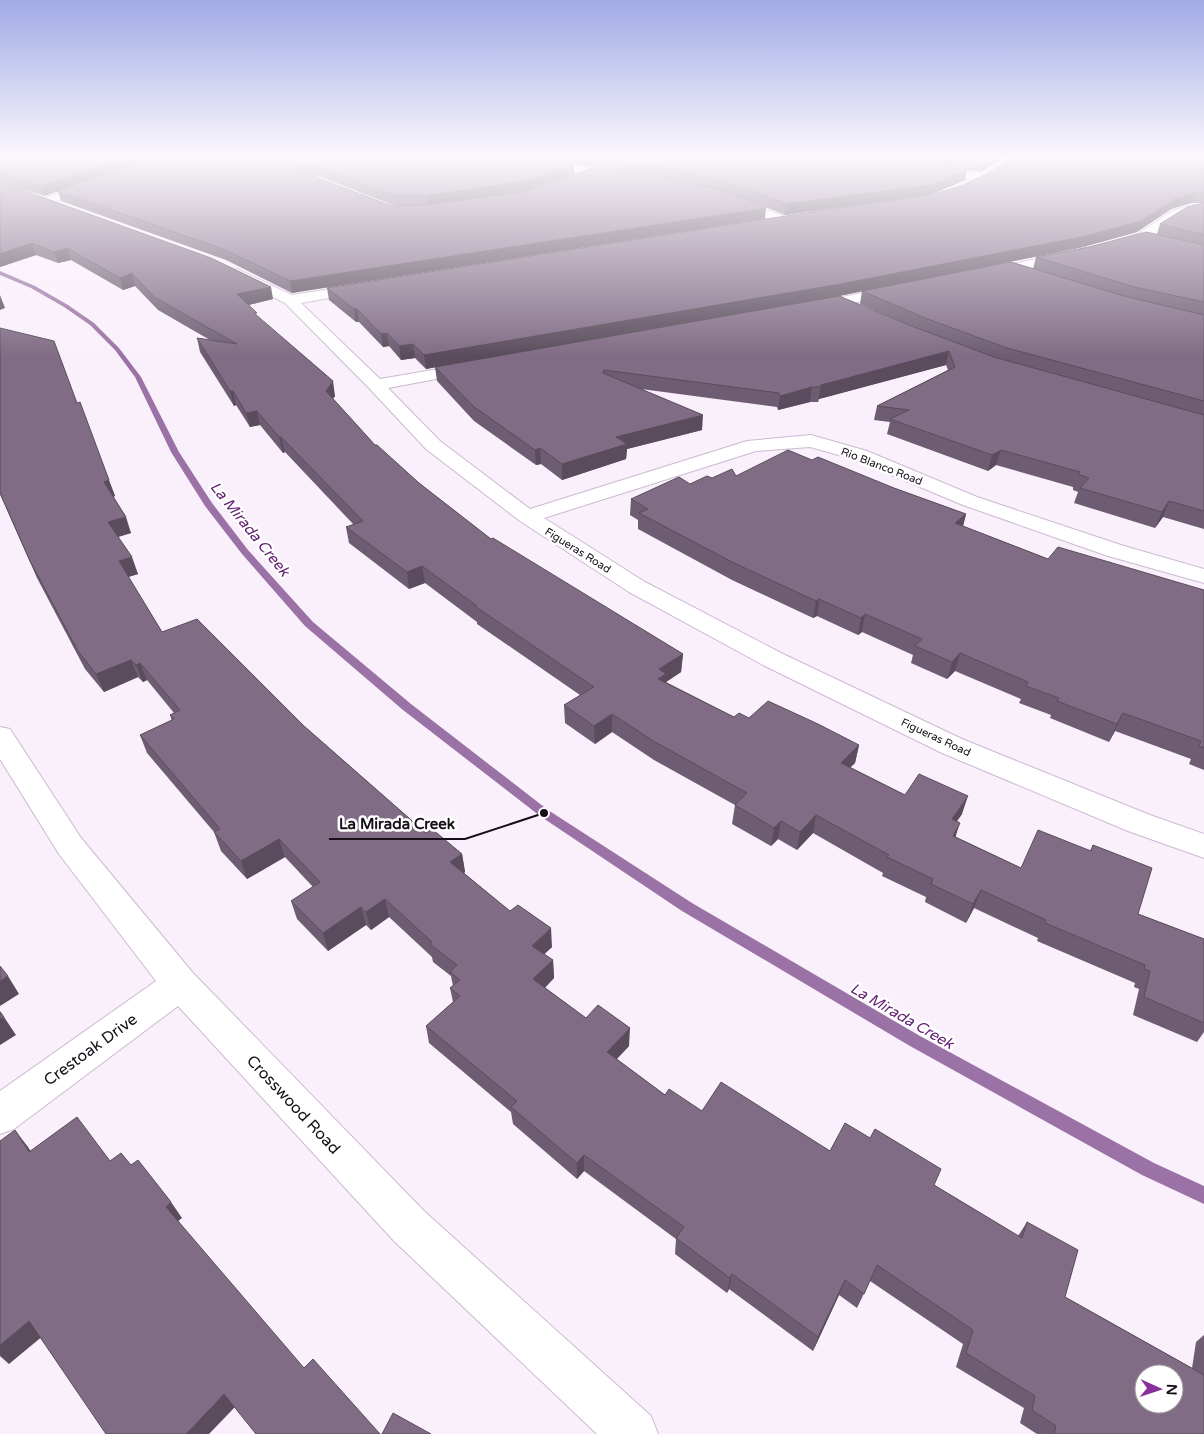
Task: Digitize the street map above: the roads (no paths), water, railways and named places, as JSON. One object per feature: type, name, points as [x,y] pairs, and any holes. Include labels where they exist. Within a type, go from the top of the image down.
[{"type":"street","points":[[764,224],[781,222]]},
{"type":"street","points":[[1104,248],[1142,238],[1163,222]]},
{"type":"street","points":[[1142,238],[1160,242]]},
{"type":"street","points":[[971,276],[1084,253]]},
{"type":"street","name":"Figueras Road","points":[[220,265],[290,300],[376,385],[433,445],[527,518],[637,587],[810,677],[952,746],[1139,823],[1204,846]]},
{"type":"street","points":[[1008,269],[1035,277]]},
{"type":"street","points":[[290,300],[380,285]]},
{"type":"street","points":[[799,309],[914,287]]},
{"type":"street","points":[[839,302],[865,313]]},
{"type":"street","points":[[376,385],[485,366]]},
{"type":"street","name":"Rio Blanco Road","points":[[527,518],[754,445],[811,442],[860,455],[979,504],[1116,551],[1204,576]]},
{"type":"street","name":"Crosswood Road","points":[[0,736],[70,846],[180,984],[409,1226],[633,1434]]},
{"type":"street","name":"Crestoak Drive","points":[[0,1115],[180,984]]},
{"type":"waterway","name":"La Mirada Creek","points":[[0,273],[33,287],[66,306],[92,324],[117,349],[138,377],[175,452],[208,504],[245,552],[309,624],[407,707],[544,813],[687,907],[915,1041],[1148,1169],[1204,1195]]},
{"type":"place","name":"La Mirada Creek","points":[[544,813]]}]
